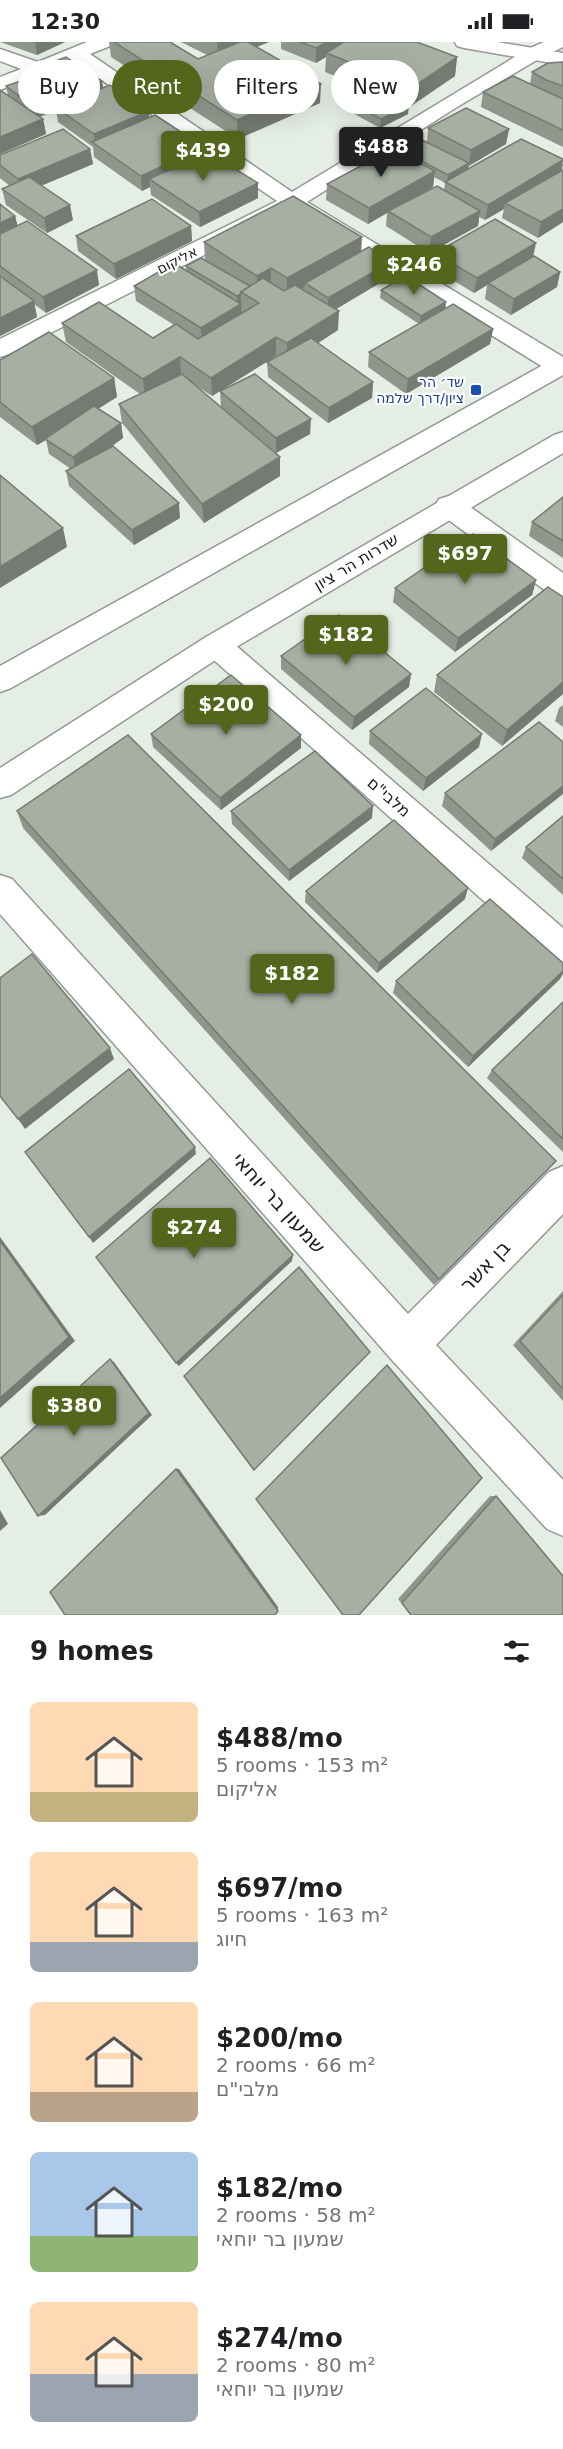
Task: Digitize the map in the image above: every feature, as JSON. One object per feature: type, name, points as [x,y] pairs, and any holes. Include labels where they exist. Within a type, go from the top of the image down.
[{"type":"street","points":[[60,60],[103,42]]},
{"type":"street","points":[[464,42],[563,59]]},
{"type":"street","name":"אליקום","points":[[0,349],[292,202],[450,103],[535,53],[559,42]]},
{"type":"street","points":[[0,680],[562,365],[292,202],[77,54]]},
{"type":"street","points":[[0,55],[18,61]]},
{"type":"street","points":[[0,84],[18,76]]},
{"type":"street","points":[[450,103],[471,113]]},
{"type":"street","name":"שדרות הר ציון","points":[[0,785],[216,645],[563,441]]},
{"type":"street","points":[[449,506],[563,588]]},
{"type":"street","name":"מלבי\"ם","points":[[216,645],[563,950]]},
{"type":"street","name":"שמעון בר יוחאי","points":[[0,890],[407,1346],[563,1513]]},
{"type":"street","name":"בן אשר","points":[[407,1346],[563,1186]]},
{"type":"building","points":[[114,42],[170,42],[198,59],[240,42],[248,42],[279,60],[214,60],[214,105],[202,98],[202,60],[142,60]]},
{"type":"building","points":[[300,42],[327,42],[316,48]]},
{"type":"building","points":[[344,42],[417,42],[457,57],[419,83],[419,60],[344,60],[326,53]]},
{"type":"building","points":[[563,62],[563,86],[532,72],[548,63]]},
{"type":"building","points":[[513,76],[563,99],[563,130],[483,92]]},
{"type":"building","points":[[18,82],[18,95],[6,86]]},
{"type":"building","points":[[112,86],[112,114],[142,114],[94,134],[65,114],[100,114],[100,89]]},
{"type":"building","points":[[0,90],[18,102],[18,114],[36,114],[43,119],[0,137]]},
{"type":"building","points":[[466,108],[509,129],[471,150],[428,128]]},
{"type":"building","points":[[228,114],[251,114],[237,120]]},
{"type":"building","points":[[372,114],[391,114],[381,119]]},
{"type":"building","points":[[155,115],[204,147],[141,176],[92,142]]},
{"type":"building","points":[[63,129],[90,149],[18,179],[0,165],[0,155]]},
{"type":"building","points":[[521,139],[563,160],[488,205],[445,182]]},
{"type":"building","points":[[422,140],[469,163],[448,175],[402,151]]},
{"type":"building","points":[[392,149],[435,171],[369,208],[327,184]]},
{"type":"building","points":[[208,152],[258,183],[199,212],[149,179]]},
{"type":"building","points":[[563,170],[563,209],[541,222],[505,203]]},
{"type":"building","points":[[29,177],[70,205],[44,218],[2,189]]},
{"type":"building","points":[[437,186],[480,211],[431,237],[388,211]]},
{"type":"building","points":[[293,196],[362,237],[287,278],[271,268],[257,276],[204,242]]},
{"type":"building","points":[[152,199],[191,226],[114,264],[76,236]]},
{"type":"building","points":[[0,204],[15,216],[0,223]]},
{"type":"building","points":[[495,219],[536,243],[477,278],[435,253]]},
{"type":"building","points":[[27,221],[97,270],[43,297],[0,266],[0,234]]},
{"type":"building","points":[[369,247],[391,262],[328,298],[305,283]]},
{"type":"building","points":[[534,256],[560,272],[514,299],[488,283]]},
{"type":"building","points":[[201,258],[250,286],[237,296],[186,266]]},
{"type":"building","points":[[174,263],[241,304],[201,328],[134,286]]},
{"type":"building","points":[[0,276],[34,301],[0,318]]},
{"type":"building","points":[[406,276],[446,302],[421,316],[381,290]]},
{"type":"building","points":[[263,278],[284,291],[295,285],[339,311],[287,343],[276,337],[211,378],[180,357],[143,379],[62,323],[99,302],[153,338],[176,324],[198,339],[259,303],[241,292]]},
{"type":"building","points":[[453,304],[493,329],[408,379],[369,352]]},
{"type":"building","points":[[49,332],[114,378],[32,427],[0,402],[0,360]]},
{"type":"building","points":[[311,338],[373,382],[329,408],[267,362]]},
{"type":"building","points":[[182,374],[280,457],[202,504],[119,404]]},
{"type":"building","points":[[255,374],[311,419],[276,438],[220,391]]},
{"type":"building","points":[[94,406],[121,423],[73,457],[45,439]]},
{"type":"building","points":[[113,446],[179,503],[132,530],[66,471]]},
{"type":"building","points":[[0,475],[63,528],[0,567]]},
{"type":"building","points":[[563,497],[563,541],[532,522]]},
{"type":"building","points":[[473,534],[536,580],[458,638],[395,588]]},
{"type":"building","points":[[548,587],[563,597],[563,682],[507,730],[437,675]]},
{"type":"building","points":[[339,615],[411,674],[354,717],[281,656]]},
{"type":"building","points":[[231,675],[301,735],[220,798],[151,734]]},
{"type":"building","points":[[426,688],[482,734],[426,778],[370,731]]},
{"type":"building","points":[[539,722],[563,742],[563,786],[495,839],[445,793]]},
{"type":"building","points":[[128,735],[556,1161],[439,1279],[17,811]]},
{"type":"building","points":[[315,751],[373,806],[289,870],[231,811]]},
{"type":"building","points":[[563,816],[563,879],[526,847]]},
{"type":"building","points":[[394,820],[468,888],[379,963],[306,891]]},
{"type":"building","points":[[490,899],[563,963],[563,971],[473,1056],[396,981]]},
{"type":"building","points":[[32,954],[110,1048],[18,1119],[0,1096],[0,978]]},
{"type":"building","points":[[563,1002],[563,1139],[492,1070]]},
{"type":"building","points":[[129,1069],[195,1147],[89,1237],[25,1152]]},
{"type":"building","points":[[210,1158],[293,1255],[176,1363],[96,1257]]},
{"type":"building","points":[[0,1241],[69,1337],[0,1398]]},
{"type":"building","points":[[299,1267],[370,1352],[254,1470],[184,1376]]},
{"type":"building","points":[[563,1295],[563,1389],[520,1341]]},
{"type":"building","points":[[110,1359],[149,1413],[38,1516],[1,1458]]},
{"type":"building","points":[[387,1365],[482,1478],[359,1615],[343,1615],[256,1499]]},
{"type":"building","points":[[176,1469],[278,1611],[275,1615],[65,1615],[50,1592]]},
{"type":"building","points":[[496,1496],[563,1576],[563,1615],[411,1615],[402,1603]]},
{"type":"place","name":"שד׳ הר ציון/דרך שלמה","points":[[476,390]]}]
